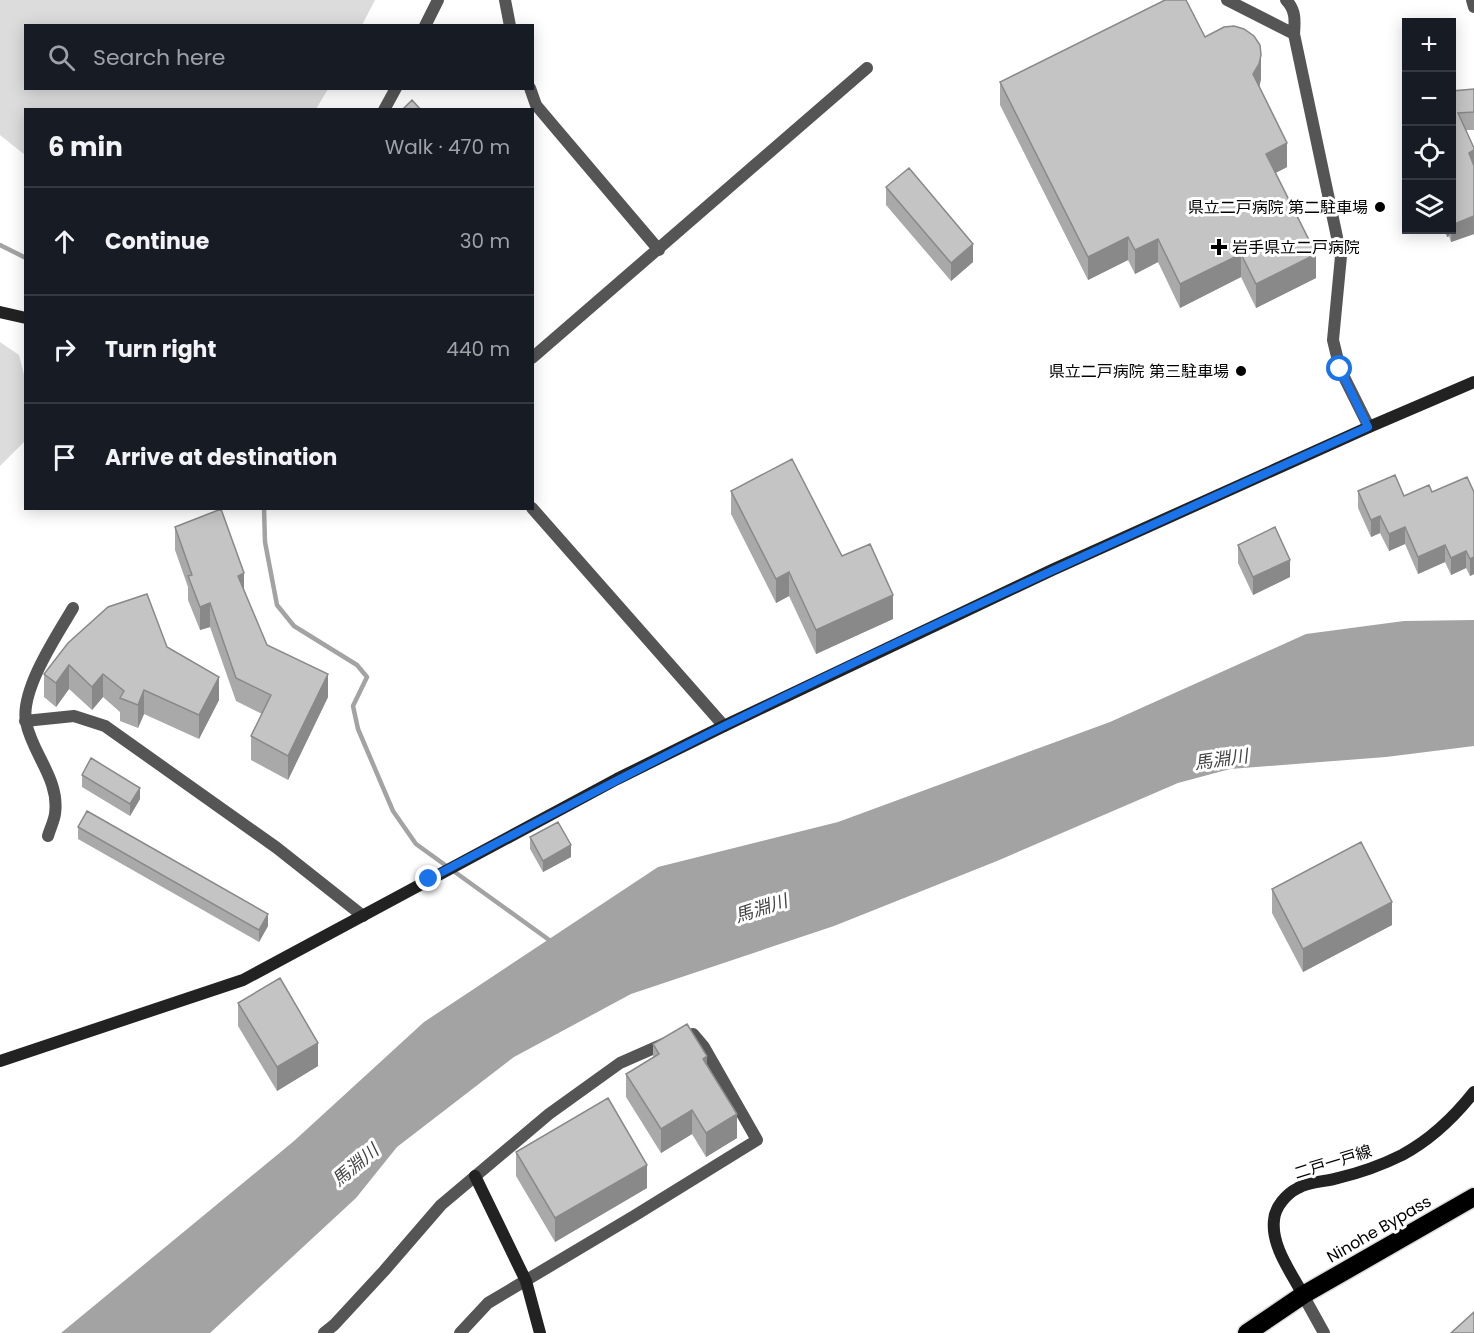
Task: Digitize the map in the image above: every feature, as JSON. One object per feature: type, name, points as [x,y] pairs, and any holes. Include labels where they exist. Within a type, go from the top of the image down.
[{"type":"highway","name":"Ninohe Bypass","points":[[1247,1333],[1304,1295],[1474,1197]]},
{"type":"street","points":[[426,24],[438,0]]},
{"type":"street","points":[[505,0],[510,24]]},
{"type":"street","points":[[1227,0],[1294,34]]},
{"type":"street","points":[[1286,0],[1291,5],[1295,16],[1294,34],[1341,256],[1333,340],[1340,369],[1368,427]]},
{"type":"street","points":[[1472,0],[1474,7]]},
{"type":"street","points":[[534,356],[867,68]]},
{"type":"street","points":[[385,108],[395,90]]},
{"type":"street","points":[[531,90],[536,105],[659,249]]},
{"type":"street","points":[[0,312],[24,318]]},
{"type":"street","points":[[0,1061],[243,980],[617,779],[724,726],[1052,570],[1474,381]]},
{"type":"street","points":[[534,510],[724,726]]},
{"type":"street","points":[[48,836],[56,813],[52,779],[38,756],[25,721],[28,696],[39,664],[73,608]]},
{"type":"street","points":[[25,721],[74,716],[105,726],[277,848],[363,916]]},
{"type":"street","points":[[324,1333],[384,1271],[441,1205],[549,1114],[620,1063],[669,1041],[693,1034],[704,1047],[757,1140],[738,1154],[488,1303],[460,1333]]},
{"type":"street","name":"二戸一戸線","points":[[1304,1295],[1280,1251],[1274,1233],[1274,1218],[1279,1205],[1298,1188],[1382,1164],[1404,1154],[1446,1123],[1474,1092]]},
{"type":"street","points":[[475,1176],[526,1281],[540,1333]]},
{"type":"street","points":[[1304,1295],[1324,1333]]},
{"type":"shaded area","points":[[0,0],[375,0],[363,24],[24,24],[24,90],[327,90],[317,108],[24,108],[24,154],[0,135]]},
{"type":"shaded area","points":[[0,342],[19,355],[24,375],[24,442],[0,466]]},
{"type":"water","name":"馬淵川","points":[[1474,620],[1474,746],[1386,757],[1230,769],[1178,783],[997,861],[834,926],[631,994],[514,1057],[397,1147],[356,1198],[210,1333],[61,1333],[294,1141],[424,1022],[658,867],[838,822],[1110,722],[1306,634],[1404,621]]},
{"type":"building","points":[[1165,0],[1186,0],[1205,37],[1224,27],[1234,26],[1254,36],[1260,45],[1259,64],[1253,74],[1287,143],[1266,154],[1316,254],[1256,284],[1241,254],[1180,284],[1158,239],[1135,250],[1128,237],[1088,257],[1000,82]]},
{"type":"building","points":[[1474,89],[1474,112],[1458,113],[1474,148],[1469,153],[1474,166],[1474,216],[1456,223],[1456,126],[1456,91]]},
{"type":"building","points":[[412,100],[419,108],[404,108]]},
{"type":"building","points":[[909,168],[973,244],[951,263],[886,187]]},
{"type":"building","points":[[792,459],[842,556],[870,544],[893,595],[816,630],[789,572],[776,579],[731,491]]},
{"type":"building","points":[[1395,475],[1404,496],[1429,485],[1432,492],[1467,477],[1474,492],[1474,557],[1470,559],[1466,551],[1451,558],[1445,545],[1418,557],[1405,527],[1389,534],[1380,516],[1371,520],[1358,491]]},
{"type":"building","points":[[221,510],[244,573],[238,576],[267,645],[328,674],[288,756],[251,736],[271,695],[236,678],[210,603],[200,607],[188,576],[192,575],[175,527]]},
{"type":"building","points":[[1275,527],[1290,560],[1253,577],[1238,545]]},
{"type":"building","points":[[147,594],[167,647],[219,677],[199,715],[144,690],[138,705],[120,698],[124,691],[103,674],[92,687],[69,665],[56,683],[44,674],[68,643],[108,607]]},
{"type":"building","points":[[91,758],[140,788],[130,804],[82,775]]},
{"type":"building","points":[[87,811],[268,914],[259,930],[78,827]]},
{"type":"building","points":[[558,822],[571,845],[543,861],[530,837]]},
{"type":"building","points":[[1361,842],[1392,902],[1303,949],[1272,889]]},
{"type":"building","points":[[280,978],[318,1043],[277,1067],[238,1003]]},
{"type":"building","points":[[687,1024],[707,1056],[703,1059],[737,1114],[706,1133],[692,1110],[661,1129],[626,1074],[659,1054],[653,1044]]},
{"type":"building","points":[[608,1098],[647,1165],[555,1218],[516,1152]]},
{"type":"building","points":[[1474,1312],[1474,1333],[1451,1333]]},
{"type":"waterway","points":[[0,245],[24,257]]},
{"type":"waterway","points":[[264,510],[265,542],[277,605],[294,626],[357,665],[367,677],[353,706],[358,729],[393,811],[416,844],[552,942]]},
{"type":"place","name":"県立二戸病院 第二駐車場","points":[[1380,207]]},
{"type":"place","name":"岩手県立二戸病院","points":[[1219,247]]},
{"type":"place","name":"県立二戸病院 第三駐車場","points":[[1241,371]]},
{"type":"route","points":[[429,879],[617,779],[724,726],[1052,570],[1368,427],[1340,369]]}]
